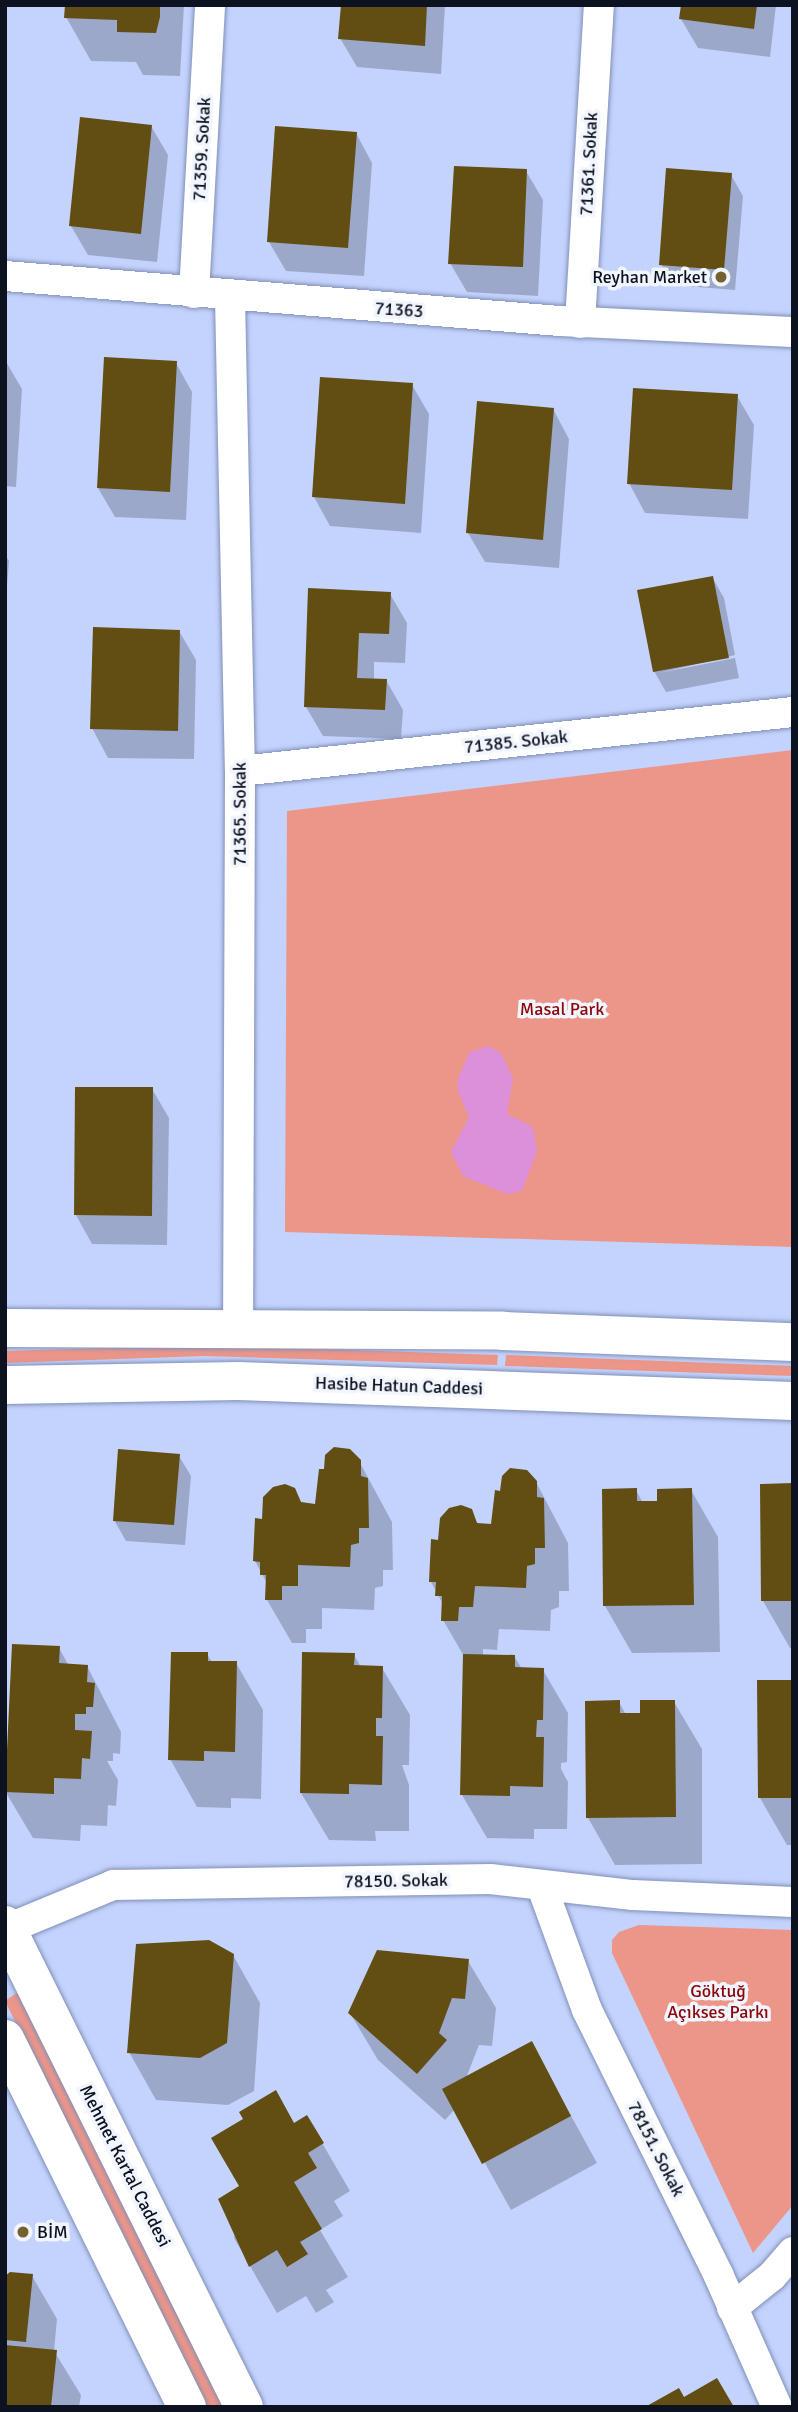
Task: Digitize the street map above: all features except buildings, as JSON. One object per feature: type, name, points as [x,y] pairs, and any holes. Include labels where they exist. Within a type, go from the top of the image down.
[{"type":"main road","points":[[5,1328],[503,1331],[793,1342]]},
{"type":"main road","name":"Hasibe Hatun Caddesi","points":[[5,1385],[238,1381],[793,1401]]},
{"type":"main road","name":"Mehmet Kartal Caddesi","points":[[6,1927],[244,2407]]},
{"type":"main road","points":[[5,2039],[187,2407]]},
{"type":"street","name":"71359. Sokak","points":[[194,293],[210,5]]},
{"type":"street","name":"71361. Sokak","points":[[580,323],[599,5]]},
{"type":"street","name":"71363","points":[[5,276],[230,298],[580,323],[793,332]]},
{"type":"street","name":"71365. Sokak","points":[[230,298],[240,771],[238,1331]]},
{"type":"street","name":"71385. Sokak","points":[[240,771],[793,712]]},
{"type":"street","name":"78150. Sokak","points":[[6,1927],[113,1885],[490,1880],[542,1887],[793,1902]]},
{"type":"street","name":"78151. Sokak","points":[[542,1887],[587,2010],[732,2308],[777,2407]]},
{"type":"street","points":[[732,2308],[772,2276],[793,2252]]},
{"type":"green space","name":"Masal Park","points":[[793,750],[793,1247],[285,1232],[287,811]]},
{"type":"green space","points":[[206,1345],[498,1355],[497,1365],[204,1356],[5,1363],[5,1351]]},
{"type":"green space","points":[[506,1355],[793,1366],[793,1376],[505,1366]]},
{"type":"green space","name":"Göktuğ Açıkses Parkı","points":[[639,1925],[793,1930],[793,2205],[753,2253],[612,1953],[612,1940],[619,1932]]},
{"type":"green space","points":[[18,1992],[224,2407],[206,2407],[5,2001]]},
{"type":"shaded area","points":[[488,1046],[501,1053],[513,1078],[507,1114],[533,1127],[537,1151],[522,1191],[507,1194],[463,1176],[451,1152],[469,1117],[458,1091],[458,1078],[470,1052]]},
{"type":"place","name":"Reyhan Market","points":[[721,277]]},
{"type":"place","name":"BİM","points":[[23,2232]]}]
